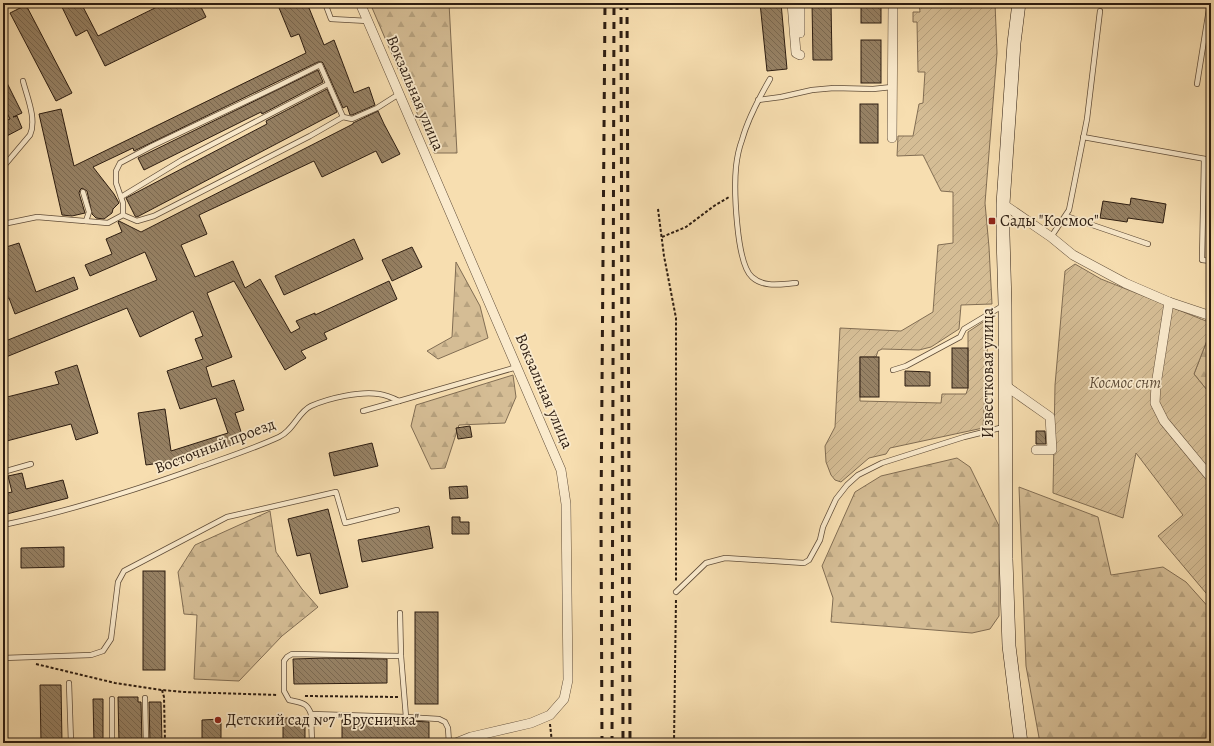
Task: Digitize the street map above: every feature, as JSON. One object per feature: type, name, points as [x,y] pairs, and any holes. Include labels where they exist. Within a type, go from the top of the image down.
[{"type":"main road","name":"Известковая улица","points":[[1019,3],[1014,43],[1003,204],[1006,386],[1006,559],[1009,646],[1021,743]]},
{"type":"street","name":"Вокзальная улица","points":[[360,3],[561,470],[566,504],[568,680],[564,699],[550,715],[531,723],[471,737],[456,743]]},
{"type":"street","points":[[792,3],[796,53],[800,55],[800,3]]},
{"type":"street","points":[[892,138],[893,3]]},
{"type":"street","points":[[1003,204],[1079,258],[1125,283],[1169,302],[1211,316]]},
{"type":"street","points":[[1169,302],[1156,385],[1155,403],[1164,421],[1211,478]]},
{"type":"street","points":[[1006,386],[1050,417],[1052,450],[1036,450]]},
{"type":"lane","points":[[325,3],[331,19],[368,22]]},
{"type":"lane","points":[[1197,84],[1210,3]]},
{"type":"lane","points":[[1051,237],[1070,210],[1087,119],[1100,11]]},
{"type":"lane","points":[[123,216],[122,197],[116,183],[116,171],[120,163],[320,65],[343,117]]},
{"type":"lane","points":[[770,78],[758,100],[741,141],[736,167],[738,236],[744,262],[751,277],[768,285],[796,283]]},
{"type":"lane","points":[[3,167],[30,135],[32,130],[31,111],[24,81]]},
{"type":"lane","points":[[122,197],[182,160],[328,84]]},
{"type":"lane","points":[[758,100],[812,90],[834,88],[873,89],[892,87]]},
{"type":"lane","points":[[3,224],[38,217],[108,223],[123,216],[137,221],[154,216],[310,136],[343,117],[352,119],[378,108],[399,94]]},
{"type":"lane","points":[[1083,137],[1211,160]]},
{"type":"lane","points":[[1204,159],[1202,260],[1211,261]]},
{"type":"lane","points":[[83,192],[89,212],[86,221]]},
{"type":"lane","points":[[1066,216],[1148,244]]},
{"type":"lane","points":[[893,370],[906,366],[960,337],[964,330],[1005,304]]},
{"type":"lane","points":[[364,411],[517,367]]},
{"type":"lane","name":"Восточный проезд","points":[[3,525],[83,506],[255,447],[286,433],[303,412],[310,406],[350,395],[368,393],[381,394],[399,401]]},
{"type":"lane","points":[[676,592],[706,563],[725,558],[804,562],[809,560],[820,540],[836,499],[858,474],[882,463],[964,437],[1006,426]]},
{"type":"lane","points":[[3,472],[31,464]]},
{"type":"lane","points":[[3,658],[91,655],[103,651],[111,639],[118,582],[124,571],[227,517],[336,492],[345,523],[397,510]]},
{"type":"lane","points":[[400,613],[401,656],[406,716]]},
{"type":"lane","points":[[312,743],[311,714],[309,708],[304,704],[289,700],[284,691],[284,661],[287,656],[292,654],[401,656]]},
{"type":"lane","points":[[69,683],[71,743]]},
{"type":"lane","points":[[145,698],[146,743]]},
{"type":"lane","points":[[112,699],[112,743]]},
{"type":"lane","points":[[311,714],[406,716],[439,719],[445,722],[448,728],[449,743]]},
{"type":"path","points":[[662,237],[686,227],[714,206],[736,194]]},
{"type":"path","points":[[658,210],[664,256],[676,318],[676,592],[674,743]]},
{"type":"path","points":[[27,657],[38,665],[115,683],[162,690],[286,696],[404,697]]},
{"type":"path","points":[[162,690],[164,697],[165,743]]},
{"type":"path","points":[[550,715],[552,743]]},
{"type":"green space","points":[[370,3],[449,3],[457,153],[434,153]]},
{"type":"green space","points":[[919,3],[995,3],[997,53],[985,203],[992,304],[961,305],[959,329],[931,347],[919,350],[882,349],[878,351],[876,357],[860,357],[860,401],[941,403],[942,394],[966,394],[968,388],[968,332],[989,318],[983,428],[890,448],[886,454],[869,458],[841,482],[835,480],[831,475],[826,462],[825,446],[835,427],[840,328],[901,331],[933,312],[938,245],[953,243],[953,192],[941,191],[923,155],[897,156],[898,136],[913,136],[919,104],[923,103],[925,72],[918,72],[917,22],[913,22],[913,12],[920,12]]},
{"type":"green space","points":[[456,262],[480,306],[488,338],[438,359],[427,351],[452,337]]},
{"type":"green space","name":"Космос снт","points":[[1075,264],[1101,279],[1211,323],[1211,330],[1194,374],[1211,395],[1211,599],[1158,536],[1183,515],[1136,453],[1123,518],[1053,493],[1055,385],[1065,271]]},
{"type":"green space","points":[[1211,330],[1211,395],[1194,374]]},
{"type":"green space","points":[[513,375],[516,397],[505,423],[459,425],[445,468],[431,469],[411,426],[416,405]]},
{"type":"green space","points":[[957,458],[970,467],[999,526],[999,616],[990,629],[972,633],[831,622],[833,598],[822,566],[855,492],[881,476]]},
{"type":"green space","points":[[1019,487],[1098,517],[1111,575],[1163,567],[1186,582],[1211,610],[1211,743],[1040,743],[1026,666]]},
{"type":"green space","points":[[270,511],[276,552],[302,589],[318,607],[282,636],[239,681],[194,679],[197,615],[184,614],[178,572],[195,545]]},
{"type":"building","points":[[60,3],[81,3],[98,36],[165,3],[199,3],[206,17],[105,66],[87,30],[76,36]]},
{"type":"building","points":[[277,3],[307,3],[324,45],[334,40],[354,93],[369,87],[375,105],[350,115],[347,106],[343,108],[323,63],[318,62],[134,151],[133,148],[93,167],[114,194],[119,203],[113,209],[112,213],[104,219],[96,218],[92,214],[87,191],[82,188],[79,193],[85,213],[72,216],[62,215],[39,114],[61,109],[74,166],[306,53],[299,34],[291,37]]},
{"type":"building","points":[[760,3],[781,3],[787,69],[767,71]]},
{"type":"building","points":[[812,3],[831,3],[832,60],[813,60]]},
{"type":"building","points":[[861,3],[881,3],[881,23],[861,23]]},
{"type":"building","points":[[26,5],[72,93],[56,101],[10,13]]},
{"type":"building","points":[[861,40],[881,40],[881,83],[861,83]]},
{"type":"building","points":[[318,70],[323,82],[262,114],[261,112],[144,170],[138,158]]},
{"type":"building","points":[[3,75],[22,113],[13,117],[17,116],[22,128],[3,138],[3,122],[10,119],[3,105]]},
{"type":"building","points":[[327,89],[337,112],[137,217],[135,216],[126,198],[267,124],[266,121]]},
{"type":"building","points":[[860,104],[878,104],[878,143],[860,143]]},
{"type":"building","points":[[378,111],[400,154],[382,163],[376,151],[322,177],[314,161],[199,215],[207,234],[181,245],[195,277],[233,261],[245,288],[260,279],[291,333],[300,328],[296,321],[315,313],[315,315],[389,281],[397,299],[324,333],[327,339],[301,351],[306,358],[285,370],[234,281],[207,293],[232,357],[206,367],[212,387],[234,380],[244,410],[235,413],[244,441],[175,463],[175,461],[146,465],[138,413],[165,409],[171,451],[228,433],[216,398],[180,409],[167,371],[203,359],[195,339],[203,336],[193,311],[140,337],[127,308],[6,357],[3,349],[3,342],[157,280],[145,252],[90,276],[85,265],[112,254],[106,239],[122,232],[118,222],[119,221],[141,232]]},
{"type":"building","points":[[1131,198],[1166,204],[1163,223],[1128,218],[1127,222],[1100,218],[1103,201],[1130,205]]},
{"type":"building","points":[[354,239],[363,259],[284,295],[275,276]]},
{"type":"building","points":[[19,243],[36,292],[74,277],[78,289],[15,314],[9,298],[3,300],[3,248]]},
{"type":"building","points":[[412,247],[422,267],[392,281],[382,260]]},
{"type":"building","points":[[952,348],[968,348],[968,388],[952,388]]},
{"type":"building","points":[[860,357],[879,357],[879,397],[860,397]]},
{"type":"building","points":[[77,365],[98,433],[76,440],[71,424],[3,442],[3,398],[59,384],[55,372]]},
{"type":"building","points":[[905,371],[930,372],[930,386],[905,386]]},
{"type":"building","points":[[470,426],[472,437],[458,439],[456,428]]},
{"type":"building","points":[[1036,431],[1045,431],[1046,444],[1036,444]]},
{"type":"building","points":[[372,443],[378,466],[334,476],[329,453]]},
{"type":"building","points":[[22,473],[26,489],[63,480],[68,498],[3,515],[3,494],[12,492],[8,476]]},
{"type":"building","points":[[467,486],[468,498],[450,499],[449,487]]},
{"type":"building","points":[[328,509],[348,587],[320,594],[310,553],[297,556],[288,519]]},
{"type":"building","points":[[452,517],[460,517],[460,522],[469,522],[469,534],[452,534]]},
{"type":"building","points":[[429,526],[433,548],[362,562],[358,540]]},
{"type":"building","points":[[64,547],[64,567],[21,568],[21,548]]},
{"type":"building","points":[[143,571],[165,571],[165,670],[143,670]]},
{"type":"building","points":[[415,612],[438,612],[438,704],[415,704]]},
{"type":"building","points":[[293,659],[387,659],[387,683],[294,684]]},
{"type":"building","points":[[40,685],[61,685],[62,743],[41,743]]},
{"type":"building","points":[[118,697],[138,697],[138,702],[141,702],[142,743],[119,743]]},
{"type":"building","points":[[93,699],[103,699],[103,743],[94,743]]},
{"type":"building","points":[[149,702],[161,702],[162,743],[150,743]]},
{"type":"building","points":[[283,718],[305,718],[305,743],[283,743]]},
{"type":"building","points":[[221,719],[221,743],[202,743],[202,720]]},
{"type":"building","points":[[342,720],[429,722],[429,741],[342,742]]},
{"type":"railway","points":[[602,743],[601,516],[605,3]]},
{"type":"railway","points":[[612,743],[614,3]]},
{"type":"railway","points":[[621,3],[623,743]]},
{"type":"railway","points":[[627,3],[630,743]]},
{"type":"place","name":"Сады \"Космос\"","points":[[992,221]]},
{"type":"place","name":"Детский сад №7 \"Брусничка\"","points":[[218,720]]}]
